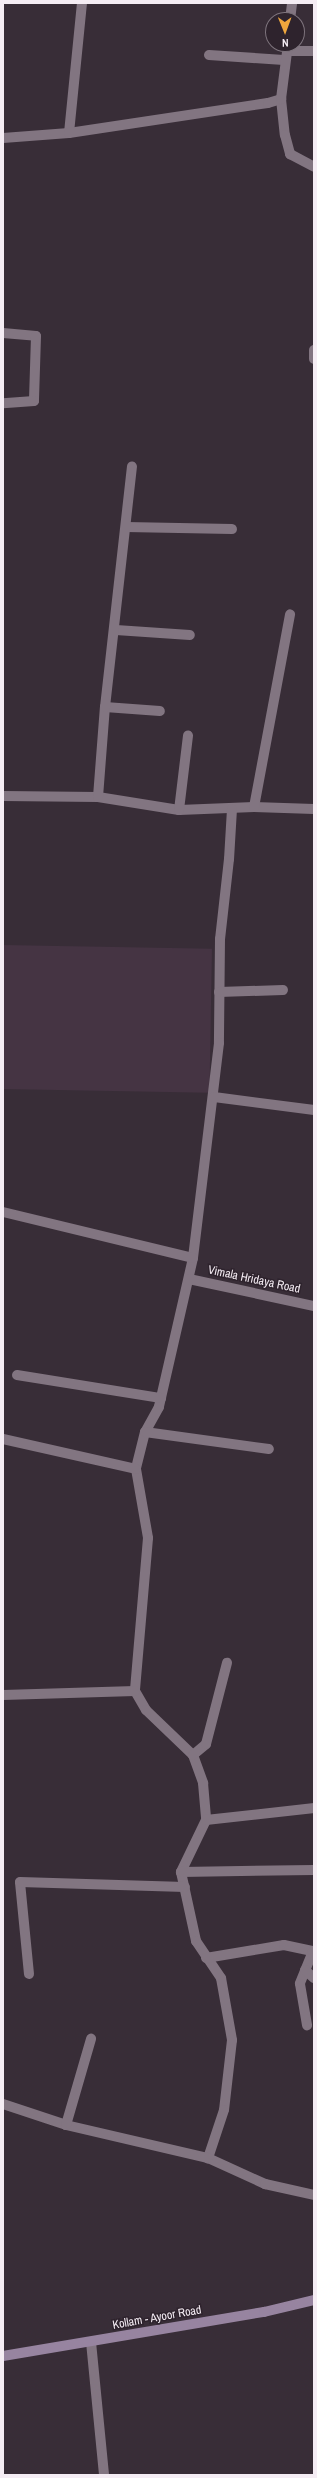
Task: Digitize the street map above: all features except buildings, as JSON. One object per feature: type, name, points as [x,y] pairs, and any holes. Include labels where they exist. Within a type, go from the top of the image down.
[{"type":"main road","name":"Kollam - Ayoor Road","points":[[3,2356],[264,2312],[314,2300]]},
{"type":"street","points":[[69,133],[82,3]]},
{"type":"street","points":[[210,55],[287,52],[281,98],[285,135],[290,154],[314,167]]},
{"type":"street","points":[[3,138],[69,133],[242,108],[281,98]]},
{"type":"street","points":[[3,334],[36,336],[34,401],[3,402]]},
{"type":"street","points":[[314,350],[314,360]]},
{"type":"street","points":[[98,797],[105,707],[116,630],[132,467]]},
{"type":"street","points":[[126,527],[232,530]]},
{"type":"street","points":[[254,807],[290,614]]},
{"type":"street","points":[[116,630],[190,635]]},
{"type":"street","points":[[105,707],[160,711]]},
{"type":"street","points":[[179,810],[188,736]]},
{"type":"street","points":[[3,796],[98,797],[179,810],[254,807],[314,809]]},
{"type":"street","points":[[208,2158],[224,2110],[232,2040],[221,1978],[206,1958],[196,1941],[181,1872],[206,1820],[203,1783],[193,1755],[146,1710],[135,1692],[148,1538],[136,1469],[145,1432],[159,1407],[193,1258],[214,1097],[219,1043],[220,938],[229,859],[232,809]]},
{"type":"street","points":[[219,992],[283,990]]},
{"type":"street","points":[[214,1097],[314,1110]]},
{"type":"street","points":[[3,1212],[193,1258]]},
{"type":"street","name":"Vimala Hridaya Road","points":[[189,1279],[314,1306]]},
{"type":"street","points":[[17,1375],[161,1398]]},
{"type":"street","points":[[145,1432],[269,1449]]},
{"type":"street","points":[[3,1439],[136,1469]]},
{"type":"street","points":[[193,1755],[206,1744],[227,1662]]},
{"type":"street","points":[[3,1695],[135,1692]]},
{"type":"street","points":[[206,1820],[314,1808]]},
{"type":"street","points":[[181,1872],[314,1870]]},
{"type":"street","points":[[29,1974],[20,1882],[185,1888]]},
{"type":"street","points":[[206,1958],[284,1945],[313,1951],[300,1984],[307,2025]]},
{"type":"street","points":[[306,1970],[314,1978]]},
{"type":"street","points":[[66,2125],[91,2039]]},
{"type":"street","points":[[3,2104],[66,2125],[208,2158],[265,2184],[314,2195]]},
{"type":"street","points":[[91,2342],[104,2475]]},
{"type":"shaded area","points":[[3,945],[212,949],[209,1093],[3,1089]]}]
